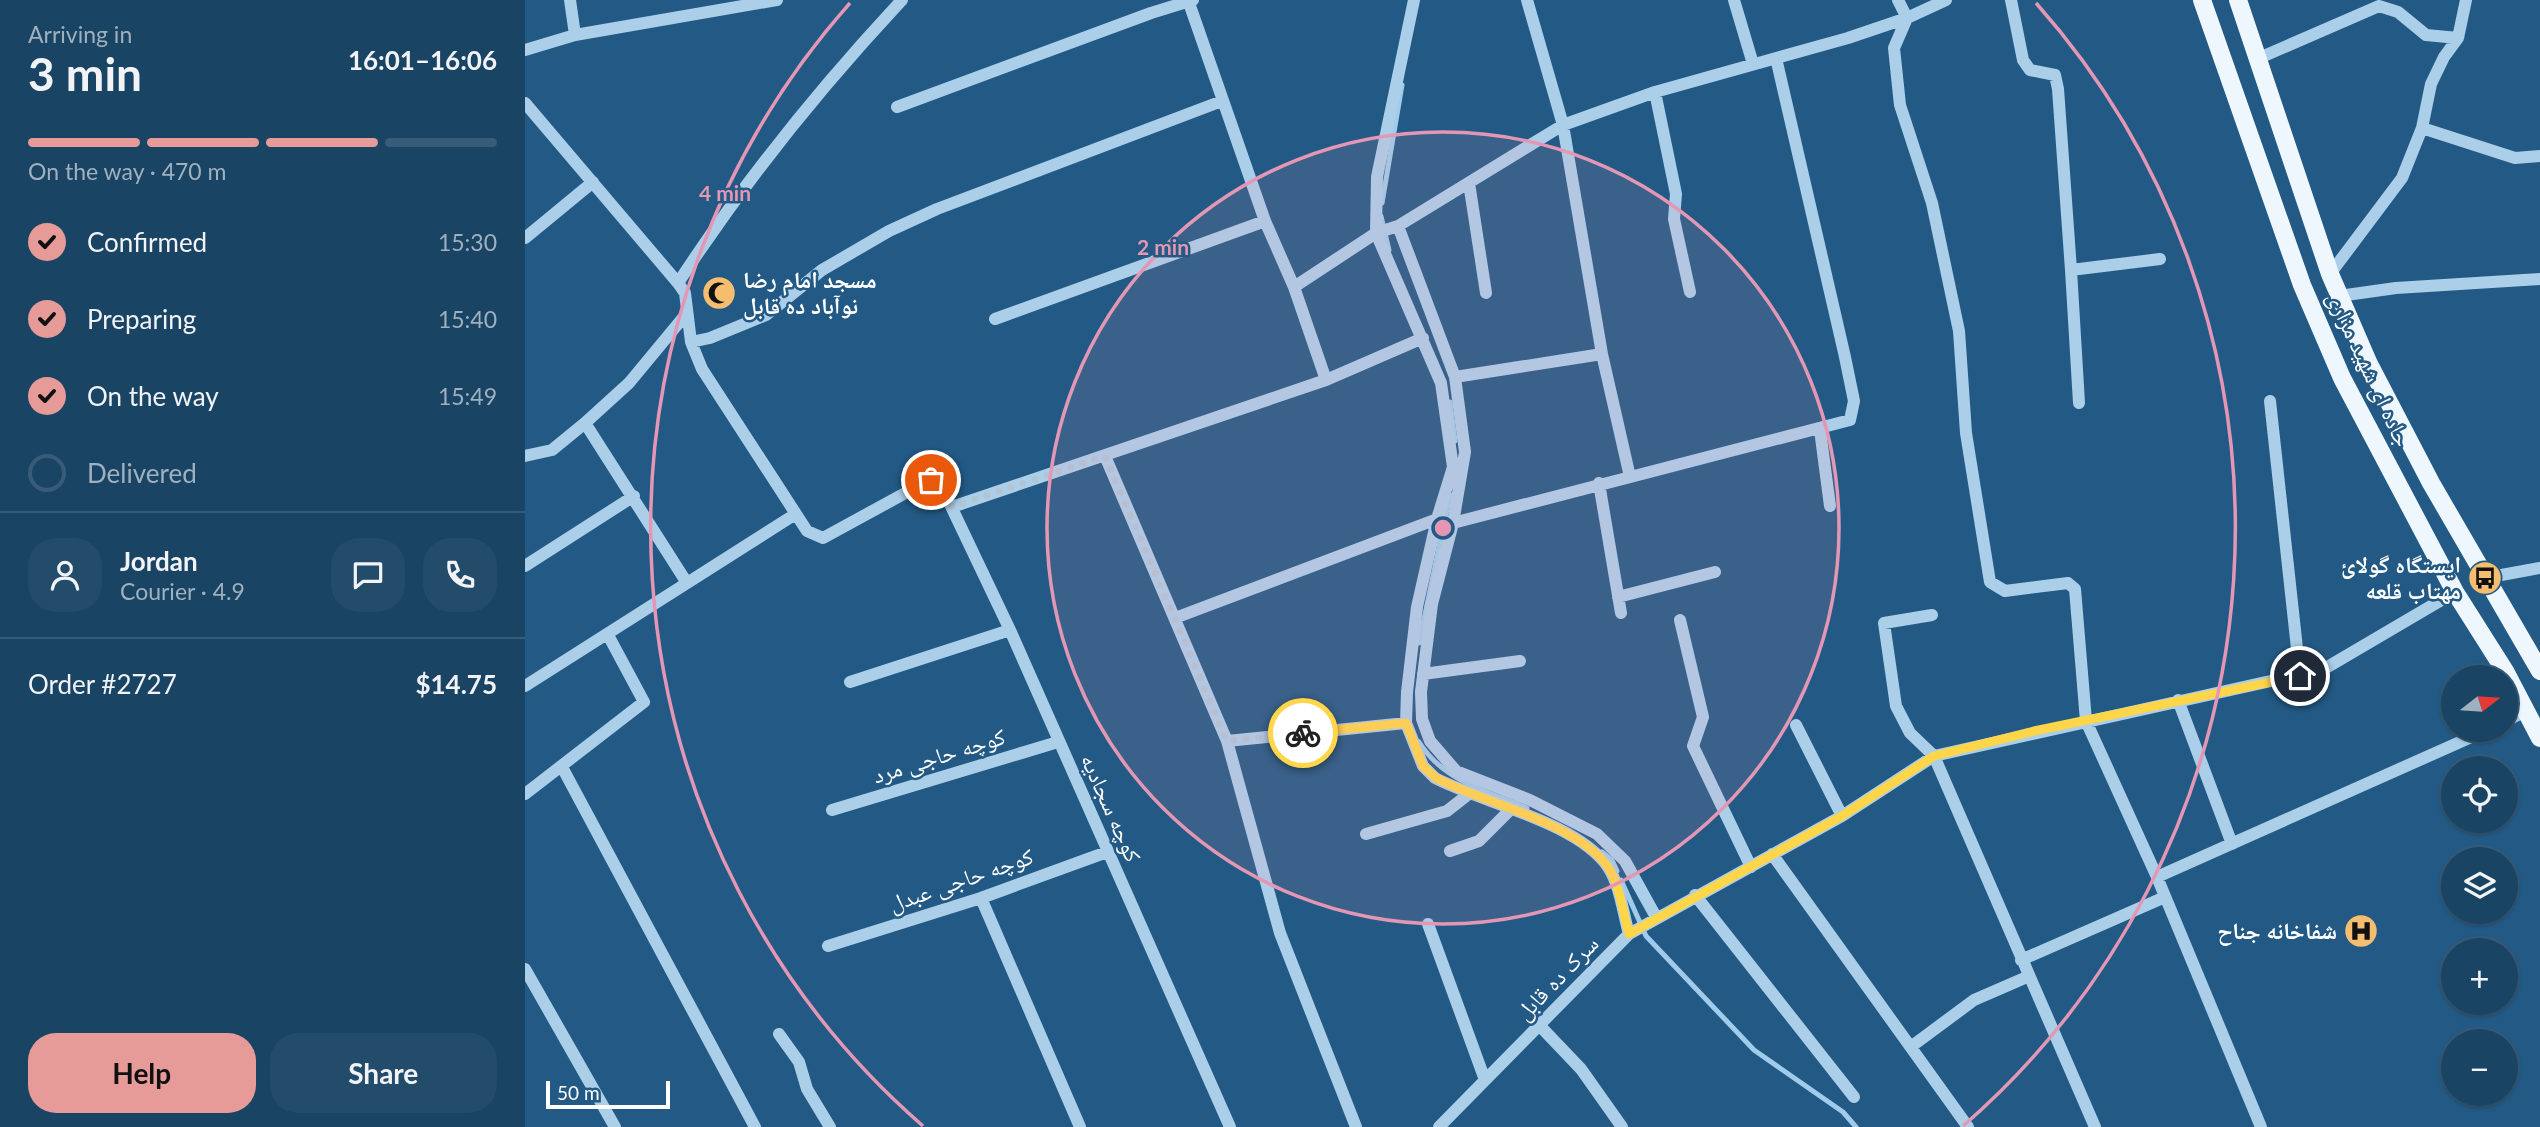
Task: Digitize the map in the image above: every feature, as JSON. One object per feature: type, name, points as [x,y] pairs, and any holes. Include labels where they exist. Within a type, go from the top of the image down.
[{"type":"main road","name":"جاده ای شهید مزاری","points":[[2202,0],[2302,285],[2342,377],[2455,593],[2505,671],[2540,738]]},
{"type":"main road","name":"جاده ای شهید مزاری","points":[[2238,0],[2339,296],[2376,376],[2485,578],[2540,671]]},
{"type":"street","points":[[570,0],[575,35]]},
{"type":"street","points":[[525,50],[575,35],[777,0]]},
{"type":"street","points":[[678,283],[767,155],[826,81],[902,0]]},
{"type":"street","points":[[897,107],[1190,0],[1222,101],[1265,221],[1294,287],[1326,380]]},
{"type":"street","points":[[1414,0],[1377,177],[1376,233],[1423,338],[1442,390],[1453,467],[1437,519],[1411,635],[1406,723],[1423,766],[1436,778],[1566,833],[1608,867],[1629,934]]},
{"type":"street","points":[[1527,0],[1563,125],[1602,354],[1630,477]]},
{"type":"street","points":[[1734,0],[1753,64]]},
{"type":"street","points":[[1898,0],[1907,18],[1894,48],[1900,105],[1932,203],[1959,331],[1966,433],[1990,582],[2005,591],[2053,582],[2073,584],[2086,721],[2157,877],[2261,1127]]},
{"type":"street","points":[[1294,287],[1376,233],[1398,226],[1563,125],[1655,92],[1907,18],[1946,0]]},
{"type":"street","points":[[2011,0],[2023,60],[2030,70],[2055,75],[2058,89],[2079,403]]},
{"type":"street","points":[[2330,274],[2402,178],[2422,128],[2431,84],[2444,57],[2458,38],[2466,0]]},
{"type":"street","points":[[2257,59],[2377,3],[2398,12],[2426,35],[2458,38]]},
{"type":"street","points":[[1453,523],[1599,482],[1630,477],[1850,421],[1854,401],[1776,58]]},
{"type":"street","points":[[1655,92],[1676,194],[1674,219],[1690,292]]},
{"type":"street","points":[[691,342],[710,338],[766,316],[823,270],[925,215],[1222,101]]},
{"type":"street","points":[[525,103],[685,293],[691,342],[702,369],[794,514],[525,686]]},
{"type":"street","points":[[2422,128],[2515,158],[2540,156]]},
{"type":"street","points":[[525,238],[593,182]]},
{"type":"street","points":[[1469,183],[1486,293]]},
{"type":"street","points":[[995,319],[1265,221]]},
{"type":"street","points":[[1398,226],[1455,376],[1465,452],[1453,523],[1432,604],[1423,674],[1422,719],[1430,740],[1456,771],[1530,800],[1597,834],[1625,860],[1656,917]]},
{"type":"street","points":[[2071,270],[2160,259]]},
{"type":"street","points":[[2339,296],[2396,288],[2540,279]]},
{"type":"street","points":[[525,456],[552,450],[585,423],[629,383],[687,313]]},
{"type":"street","points":[[952,507],[1326,380],[1423,338]]},
{"type":"street","points":[[1455,376],[1602,354]]},
{"type":"street","points":[[2270,401],[2300,676]]},
{"type":"street","points":[[585,423],[687,583]]},
{"type":"street","points":[[1820,430],[1830,506]]},
{"type":"street","points":[[1105,456],[1227,741],[1280,933],[1356,1127]]},
{"type":"street","name":"کوچه سجادیه","points":[[794,514],[807,531],[823,538],[936,478],[1010,630],[1225,1125]]},
{"type":"street","points":[[1599,482],[1621,613]]},
{"type":"street","points":[[525,566],[633,496]]},
{"type":"street","points":[[1175,618],[1437,519]]},
{"type":"street","points":[[2485,578],[2540,568]]},
{"type":"street","points":[[1618,597],[1715,572]]},
{"type":"street","name":"سرک ده قابل","points":[[1439,1127],[1629,934],[1695,895],[1842,816],[1934,756],[2325,669],[2455,593]]},
{"type":"street","points":[[1932,615],[1884,623],[1896,706],[1910,733],[1934,756],[2027,977],[2095,1127]]},
{"type":"street","points":[[1679,620],[1703,717],[1693,746],[1751,867]]},
{"type":"street","points":[[850,682],[1010,630]]},
{"type":"street","points":[[525,794],[562,767],[594,738],[644,702],[608,635]]},
{"type":"street","points":[[1423,674],[1520,661]]},
{"type":"street","points":[[2178,701],[2232,844]]},
{"type":"street","points":[[2518,715],[2526,711]]},
{"type":"street","points":[[1227,741],[1406,723]]},
{"type":"street","points":[[1796,725],[1842,816]]},
{"type":"street","name":"کوچه حاجی مرد","points":[[832,810],[1058,742]]},
{"type":"street","points":[[2157,877],[2460,742]]},
{"type":"street","points":[[562,767],[755,1127]]},
{"type":"street","points":[[1366,835],[1447,811],[1470,793]]},
{"type":"street","points":[[1450,851],[1479,841],[1511,809]]},
{"type":"street","name":"کوچه حاجی عبدل","points":[[828,946],[981,898],[1107,852]]},
{"type":"street","points":[[1772,854],[1968,1127]]},
{"type":"street","points":[[1695,895],[1854,1097]]},
{"type":"street","points":[[2021,960],[2165,897]]},
{"type":"street","points":[[981,898],[1080,1127]]},
{"type":"street","points":[[1428,924],[1485,1080]]},
{"type":"street","points":[[525,969],[615,1127]]},
{"type":"street","points":[[1912,1046],[1974,1000],[2027,977]]},
{"type":"street","points":[[1540,1026],[1581,1069],[1622,1127]]},
{"type":"street","points":[[779,1034],[799,1062],[807,1089],[830,1127]]},
{"type":"waterway","points":[[1382,203],[1402,85]]},
{"type":"waterway","points":[[1381,216],[1389,250]]},
{"type":"waterway","points":[[1450,402],[1455,441]]},
{"type":"waterway","points":[[1419,643],[1450,495]]},
{"type":"waterway","points":[[1419,742],[1429,755],[1453,776],[1527,808]]},
{"type":"waterway","points":[[1602,852],[1612,860],[1617,871]]},
{"type":"waterway","points":[[1621,880],[1646,936],[1754,1050],[1843,1112],[1856,1127]]},
{"type":"way so far","points":[[931,480],[936,478],[939,481],[952,507],[1105,456],[1227,741],[1303,733]]},
{"type":"place","name":"مسجد امام رضا نوآباد ده قابل","points":[[719,293]]},
{"type":"place","name":"ایستگاه گولائ مهتاب قلعه","points":[[2485,578]]},
{"type":"place","name":"شفاخانه جناح","points":[[2361,931]]},
{"type":"route","points":[[1303,733],[1406,723],[1423,766],[1436,778],[1566,833],[1596,855],[1608,867],[1629,934],[1695,895],[1842,816],[1934,756],[2034,731],[2300,676]]}]
